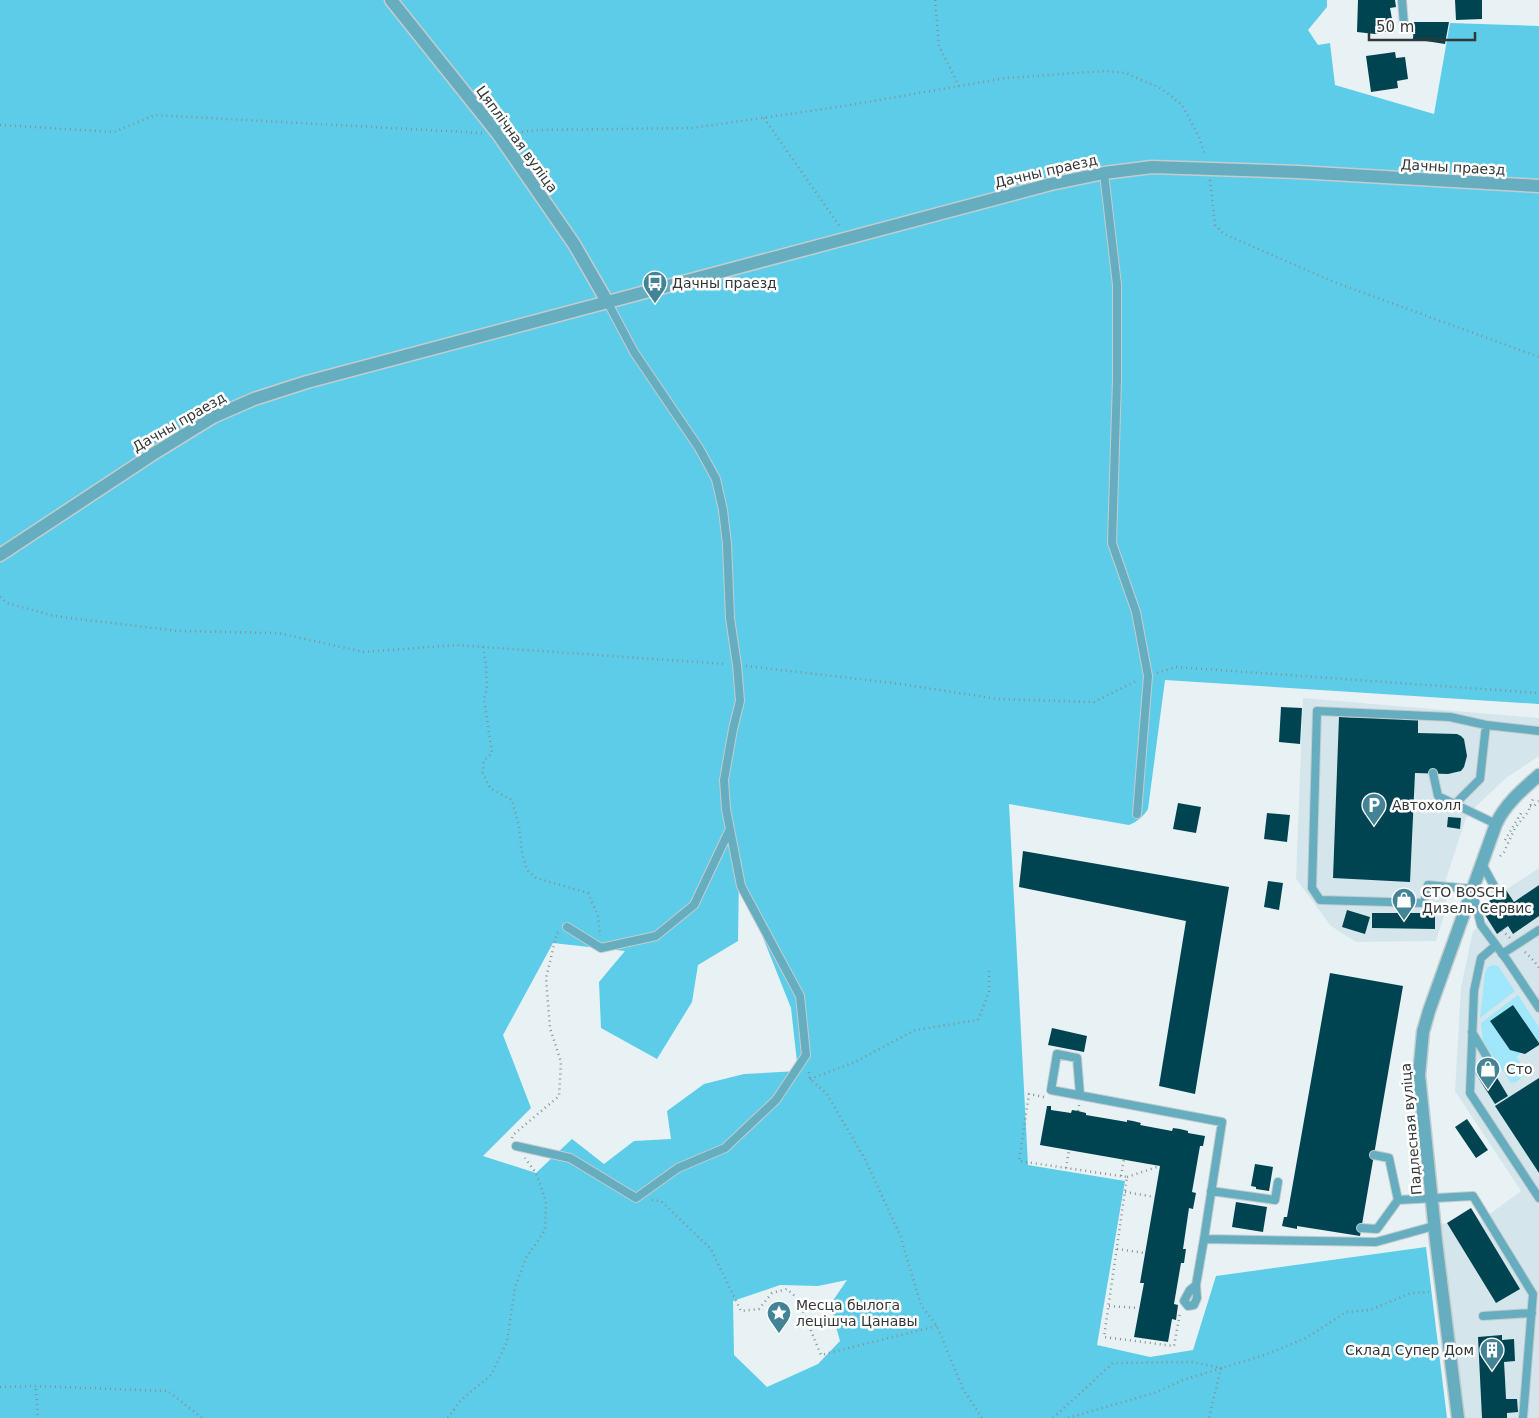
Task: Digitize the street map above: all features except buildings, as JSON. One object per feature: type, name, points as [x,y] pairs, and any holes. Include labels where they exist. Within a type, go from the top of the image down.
[{"type":"street","name":"Цяплічная вуліца","points":[[391,0],[498,134],[574,244],[608,302]]},
{"type":"street","name":"Дачны праезд","points":[[0,555],[152,454],[214,417],[239,405],[307,382],[1043,186],[1104,173],[1152,166],[1539,186]]},
{"type":"street","name":"Падлесная вуліца","points":[[1458,1418],[1434,1226],[1419,1076],[1423,1032],[1499,816],[1539,775]]},
{"type":"lane","points":[[1402,0],[1404,25]]},
{"type":"lane","points":[[1104,173],[1117,285],[1117,380],[1112,543],[1136,612],[1148,676],[1137,814]]},
{"type":"lane","points":[[516,1146],[570,1158],[636,1198],[678,1168],[725,1148],[776,1100],[806,1055],[800,996],[741,886],[729,831],[724,780],[733,728],[740,701],[730,618],[727,544],[723,510],[716,479],[699,448],[634,352],[608,302]]},
{"type":"lane","points":[[1539,731],[1486,725],[1450,717],[1317,711],[1312,888],[1320,900],[1424,903],[1428,885],[1472,889],[1481,925],[1539,1008]]},
{"type":"lane","points":[[1456,804],[1480,779],[1486,725]]},
{"type":"lane","points":[[1433,773],[1438,796],[1496,824]]},
{"type":"lane","points":[[567,927],[601,948],[656,936],[694,905],[729,831]]},
{"type":"lane","points":[[1482,864],[1498,895]]},
{"type":"lane","points":[[1502,954],[1539,930]]},
{"type":"lane","points":[[1496,945],[1481,958],[1474,991],[1470,1093],[1539,1198]]},
{"type":"lane","points":[[1472,1032],[1487,1057]]},
{"type":"lane","points":[[1080,1095],[1077,1058],[1057,1054],[1051,1090],[1222,1122],[1196,1285]]},
{"type":"lane","points":[[1361,1228],[1378,1229],[1398,1200],[1389,1158],[1374,1155]]},
{"type":"lane","points":[[1212,1191],[1275,1200],[1278,1182]]},
{"type":"lane","points":[[1398,1200],[1473,1196],[1533,1294],[1523,1418]]},
{"type":"lane","points":[[1204,1239],[1376,1242],[1434,1226]]},
{"type":"lane","points":[[1483,1316],[1532,1313]]},
{"type":"path","points":[[935,0],[939,46],[959,86]]},
{"type":"path","points":[[0,125],[114,132],[155,115],[498,134],[536,130],[692,128],[844,106],[1006,78],[1105,71],[1126,73],[1162,89],[1182,104],[1199,136],[1209,168],[1215,226],[1224,234],[1334,282],[1539,357]]},
{"type":"path","points":[[764,118],[848,238]]},
{"type":"path","points":[[0,597],[7,603],[54,616],[178,632],[278,633],[364,652],[455,645],[566,652],[737,665],[893,682],[998,699],[1094,702],[1148,676],[1176,667],[1539,693]]},
{"type":"path","points":[[483,647],[486,666],[484,699],[492,752],[484,761],[483,773],[490,788],[512,800],[527,870],[536,878],[588,892],[598,916],[601,948]]},
{"type":"path","points":[[1504,841],[1526,805],[1534,806],[1539,801]]},
{"type":"path","points":[[1496,861],[1500,849]]},
{"type":"path","points":[[448,1418],[461,1400],[491,1376],[507,1342],[515,1287],[526,1258],[545,1230],[546,1201],[536,1173],[516,1146],[509,1143],[513,1134],[559,1096],[561,1062],[550,1028],[546,978],[557,933],[567,927]]},
{"type":"path","points":[[810,1079],[855,1062],[915,1030],[978,1020],[989,992],[989,970]]},
{"type":"path","points":[[806,1055],[810,1079],[827,1094],[866,1161],[900,1235],[921,1305],[938,1326],[963,1389],[982,1418]]},
{"type":"path","points":[[1046,1098],[1029,1094],[1019,1161],[1127,1177],[1160,1166]]},
{"type":"path","points":[[1071,1102],[1080,1104],[1078,1112]]},
{"type":"path","points":[[1066,1168],[1069,1150]]},
{"type":"path","points":[[1121,1176],[1124,1160]]},
{"type":"path","points":[[1127,1177],[1104,1337],[1174,1346],[1181,1306]]},
{"type":"path","points":[[1125,1192],[1154,1196]]},
{"type":"path","points":[[636,1198],[661,1201],[711,1249],[742,1311],[759,1309],[772,1293],[787,1289],[798,1299],[821,1355],[938,1326]]},
{"type":"path","points":[[1117,1248],[1145,1253]]},
{"type":"path","points":[[1068,1418],[1154,1393],[1183,1380],[1265,1355],[1306,1338],[1346,1312],[1370,1310],[1411,1293],[1442,1291]]},
{"type":"path","points":[[1108,1306],[1139,1308]]},
{"type":"path","points":[[1053,1418],[1113,1363],[1192,1362],[1221,1368]]},
{"type":"path","points":[[1209,1418],[1221,1368]]},
{"type":"path","points":[[0,1387],[34,1386],[168,1391],[202,1418]]},
{"type":"path","points":[[36,1390],[38,1418]]},
{"type":"shaded area","points":[[0,0],[1327,0],[1327,7],[1308,30],[1318,45],[1330,43],[1335,85],[1434,114],[1450,23],[1539,26],[1539,704],[1165,680],[1148,809],[1135,822],[1129,825],[1009,804],[1028,1165],[1125,1181],[1097,1345],[1150,1357],[1193,1350],[1216,1276],[1426,1247],[1447,1418],[0,1418]],"holes":[[[739,877],[791,1008],[798,1071],[744,1074],[704,1084],[667,1111],[671,1139],[634,1141],[604,1164],[572,1139],[536,1173],[483,1156],[531,1108],[503,1035],[553,943],[625,951],[599,982],[601,1028],[657,1059],[692,1002],[698,965],[738,941]],[[847,1280],[830,1305],[840,1341],[818,1364],[767,1387],[734,1355],[733,1301],[780,1285],[818,1286]]]},
{"type":"shaded area","points":[[1303,698],[1539,718],[1539,756],[1506,778],[1466,818],[1446,879],[1447,906],[1436,941],[1356,942],[1331,926],[1296,879]]},
{"type":"shaded area","points":[[1539,868],[1539,1418],[1465,1418],[1440,1224],[1448,1223],[1471,1208],[1480,1221],[1521,1191],[1455,1091],[1461,987],[1473,931],[1488,920],[1480,907]]},
{"type":"shaded area","points":[[1498,966],[1515,991],[1480,1018],[1485,973],[1488,967]]},
{"type":"shaded area","points":[[1518,995],[1539,1027],[1539,1043],[1513,1005],[1490,1021],[1510,1050],[1521,1053],[1517,1057],[1526,1074],[1516,1082],[1511,1083],[1483,1042],[1481,1023]]},
{"type":"place","name":"Дачны праезд","points":[[655,304]]},
{"type":"place","name":"Автохолл","points":[[1374,826]]},
{"type":"place","name":"СТО BOSCH Дизель Сервис","points":[[1404,921]]},
{"type":"place","name":"Сто","points":[[1488,1090]]},
{"type":"place","name":"Месца былога лецішча Цанавы","points":[[779,1334]]},
{"type":"place","name":"Склад Супер Дом","points":[[1492,1371]]}]
